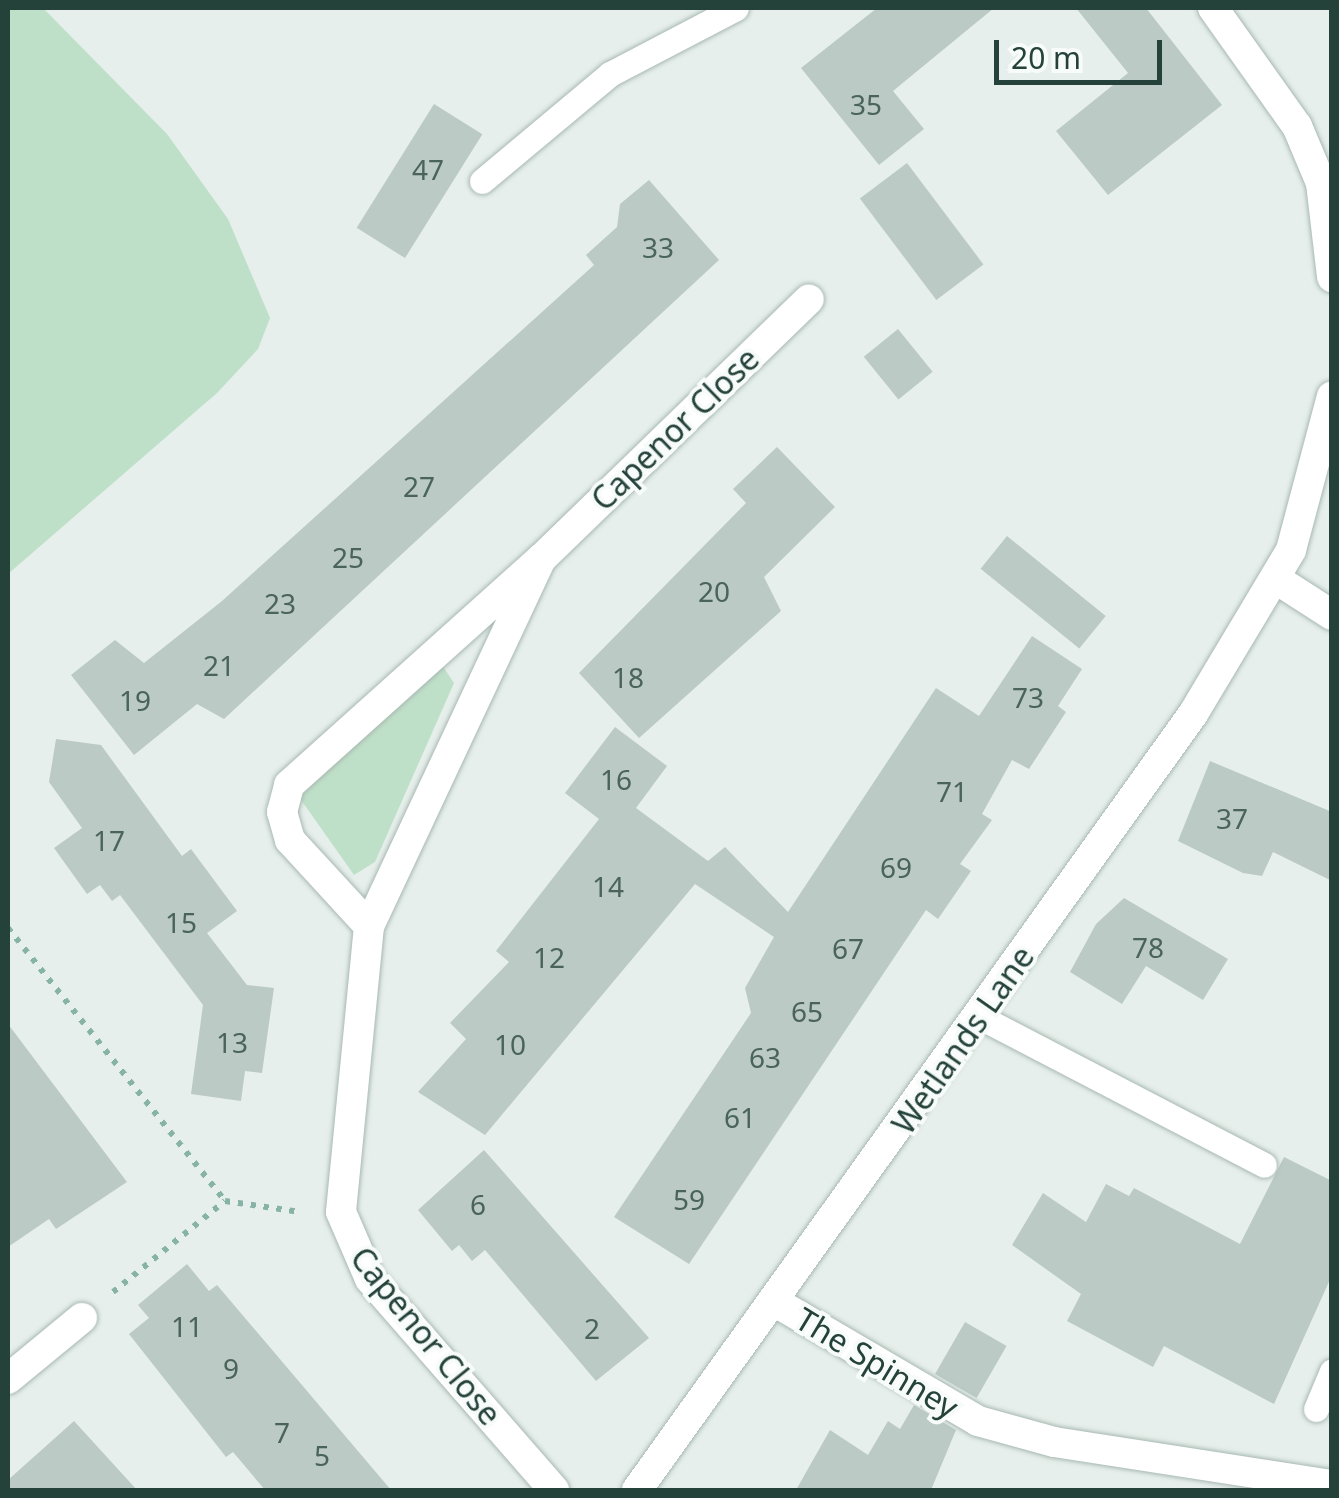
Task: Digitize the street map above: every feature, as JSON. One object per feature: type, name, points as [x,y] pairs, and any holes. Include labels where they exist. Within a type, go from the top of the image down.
[{"type":"street","points":[[1212,8],[1297,126],[1320,183],[1332,278]]},
{"type":"street","name":"Capenor Close","points":[[369,926],[290,840],[286,792],[542,559],[809,299]]},
{"type":"street","name":"Wetlands Lane","points":[[637,1490],[778,1303],[980,1017],[1276,579],[1304,516],[1332,396]]},
{"type":"street","name":"Capenor Close","points":[[542,559],[369,926],[342,1212],[370,1279],[554,1490]]},
{"type":"street","points":[[1276,579],[1332,615]]},
{"type":"street","name":"The Spinney","points":[[778,1303],[978,1421],[1054,1442],[1332,1484]]},
{"type":"street","points":[[8,1379],[82,1318]]},
{"type":"lane","points":[[482,182],[610,74],[736,8]]},
{"type":"lane","points":[[980,1017],[1264,1164]]},
{"type":"lane","points":[[1316,1409],[1332,1371]]},
{"type":"path","points":[[8,928],[225,1202]]},
{"type":"path","points":[[82,1318],[225,1202],[342,1212]]},
{"type":"green space","points":[[8,8],[43,8],[167,134],[228,219],[270,318],[258,349],[217,393],[8,574]]},
{"type":"green space","points":[[442,665],[454,683],[375,862],[354,875],[299,797]]},
{"type":"building","points":[[877,8],[994,8],[893,91],[924,129],[879,165],[801,68]]},
{"type":"building","points":[[1076,8],[1146,8],[1222,105],[1108,195],[1056,131],[1128,73]]},
{"type":"building","points":[[434,104],[482,134],[405,258],[357,228]]},
{"type":"building","points":[[907,163],[983,264],[936,300],[860,199]]},
{"type":"building","points":[[649,180],[719,260],[224,719],[197,704],[134,755],[71,675],[115,640],[144,663],[222,601],[594,265],[586,255],[617,227],[620,204]]},
{"type":"building","points":[[898,329],[933,372],[898,399],[864,357]]},
{"type":"building","points":[[777,447],[835,507],[764,577],[781,611],[639,738],[579,673],[746,503],[733,489]]},
{"type":"building","points":[[1007,536],[1106,616],[1079,649],[981,569]]},
{"type":"building","points":[[1032,636],[1082,669],[1058,706],[1066,712],[1029,769],[1012,760],[982,814],[992,820],[960,864],[971,871],[938,919],[926,910],[689,1264],[614,1217],[751,1013],[745,988],[774,937],[695,884],[485,1135],[418,1092],[466,1039],[450,1023],[509,962],[496,951],[599,819],[565,793],[615,727],[667,766],[636,808],[708,861],[725,847],[788,912],[936,688],[979,716]]},
{"type":"building","points":[[56,739],[101,745],[182,856],[191,849],[237,911],[207,933],[247,985],[274,988],[262,1073],[245,1071],[241,1101],[191,1094],[203,1005],[120,895],[112,901],[100,885],[87,894],[54,848],[82,828],[49,782]]},
{"type":"building","points":[[1210,761],[1332,812],[1332,881],[1273,852],[1262,876],[1243,873],[1178,841]]},
{"type":"building","points":[[1124,898],[1228,959],[1203,1000],[1146,966],[1122,1004],[1070,972],[1096,924]]},
{"type":"building","points":[[8,1024],[127,1182],[56,1229],[49,1219],[8,1247]]},
{"type":"building","points":[[484,1150],[649,1338],[596,1381],[485,1250],[472,1261],[459,1245],[452,1251],[418,1210]]},
{"type":"building","points":[[1284,1157],[1332,1181],[1332,1275],[1274,1404],[1164,1346],[1153,1367],[1067,1321],[1081,1294],[1012,1245],[1043,1193],[1086,1222],[1106,1184],[1129,1196],[1134,1188],[1240,1244]]},
{"type":"building","points":[[187,1264],[209,1291],[217,1285],[391,1490],[265,1490],[233,1452],[226,1457],[129,1334],[149,1318],[138,1305]]},
{"type":"building","points":[[965,1322],[1007,1346],[977,1398],[935,1374]]},
{"type":"building","points":[[914,1405],[956,1430],[931,1490],[796,1490],[830,1430],[868,1455],[888,1421],[900,1429]]},
{"type":"building","points":[[74,1421],[137,1490],[8,1490],[8,1480]]}]
